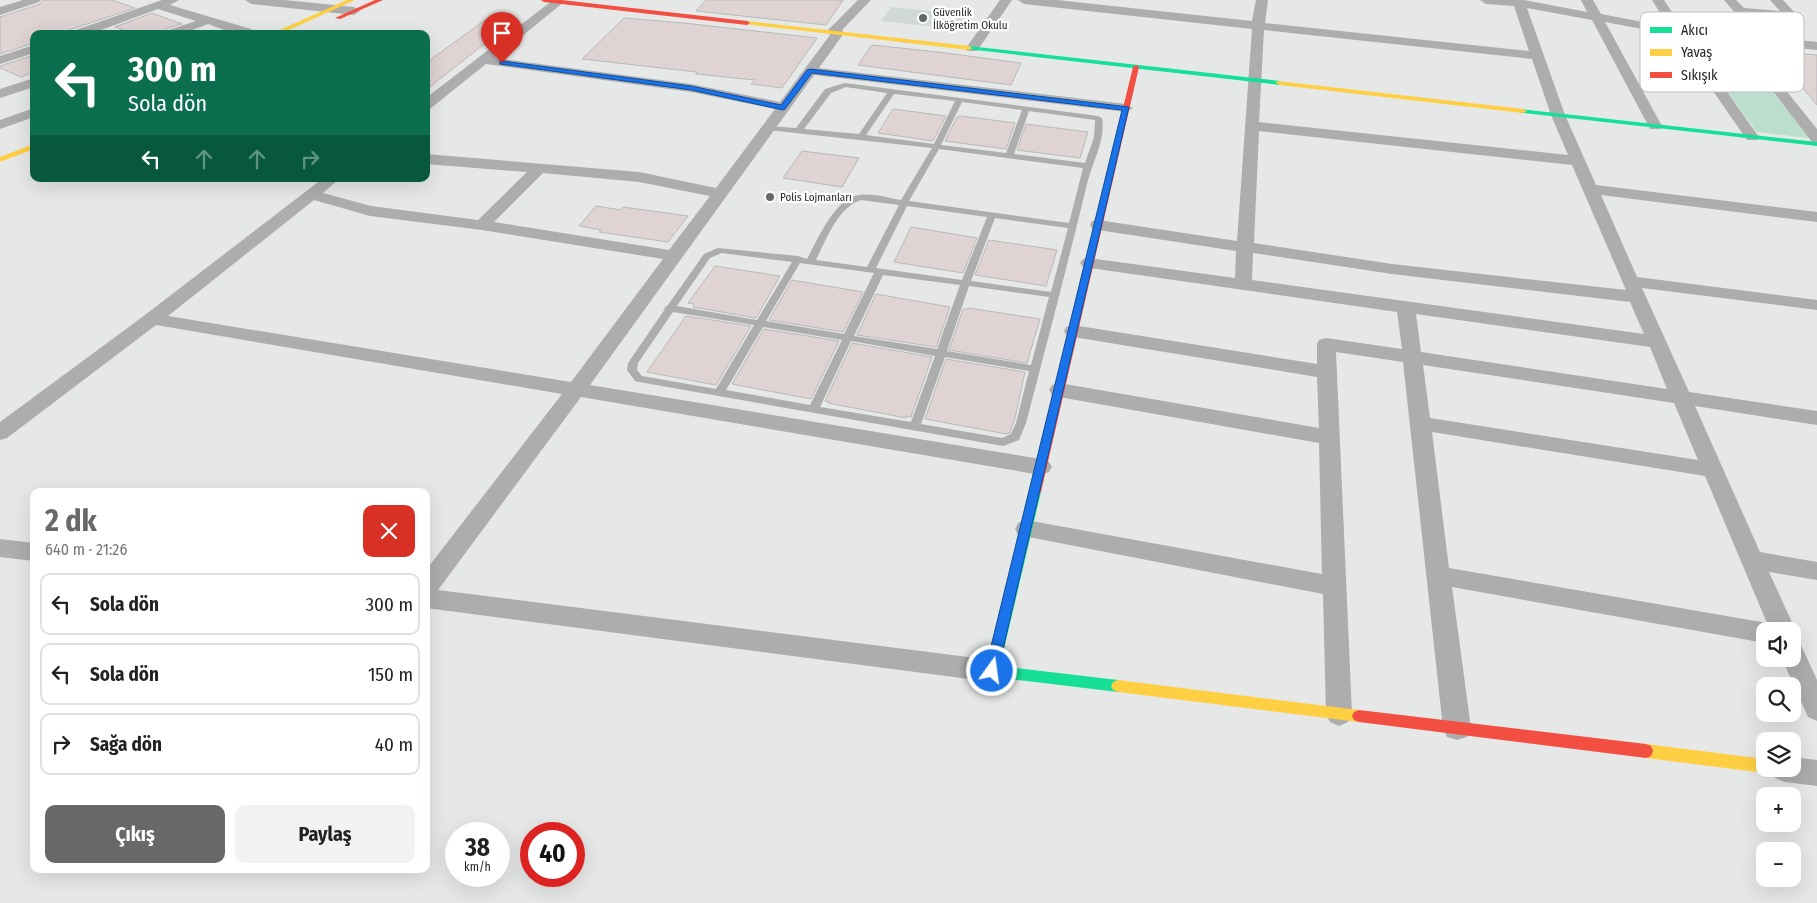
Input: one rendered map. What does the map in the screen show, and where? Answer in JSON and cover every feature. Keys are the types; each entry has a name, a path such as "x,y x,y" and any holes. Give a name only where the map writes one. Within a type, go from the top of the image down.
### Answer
{"street":[{"path":"0,10 35,0"},
{"path":"89,30 173,0"},
{"path":"251,0 334,8 380,0"},
{"path":"544,0 567,1 1817,144"},
{"path":"430,583 575,391 836,33 864,0"},
{"path":"972,48 1006,0"},
{"path":"1024,0 1258,24 1537,56"},
{"path":"1243,285 1254,80 1258,24 1262,0"},
{"path":"1486,0 1519,2 1640,25"},
{"path":"1587,0 1655,126"},
{"path":"1658,0 1666,12"},
{"path":"1730,0 1740,11 1750,12"},
{"path":"1776,0 1788,12"},
{"path":"430,101 483,60 567,1"},
{"path":"1519,2 1558,115 1779,622"},
{"path":"160,6 241,30"},
{"path":"309,30 353,6"},
{"path":"283,30 334,8"},
{"path":"181,30 209,20"},
{"path":"1804,45 1817,46"},
{"path":"0,60 30,50"},
{"path":"483,60 691,88 783,107"},
{"path":"992,671 1136,67"},
{"path":"810,71 1126,108"},
{"path":"0,94 30,83"},
{"path":"1720,92 1752,137"},
{"path":"1780,92 1817,139"},
{"path":"0,125 30,114"},
{"path":"1252,126 1578,161"},
{"path":"0,160 30,148"},
{"path":"430,159 538,170 639,177 720,193"},
{"path":"482,225 538,170"},
{"path":"0,433 152,319 327,182"},
{"path":"1590,189 1817,217"},
{"path":"311,194 370,211 482,225 673,256"},
{"path":"1098,225 1392,269 1817,305"},
{"path":"1089,263 1657,342"},
{"path":"1406,307 1457,728"},
{"path":"152,319 1040,467"},
{"path":"1073,331 1327,372"},
{"path":"1339,714 1326,344 1817,418"},
{"path":"1059,390 1329,437"},
{"path":"1419,423 1713,470"},
{"path":"1026,529 1334,586"},
{"path":"0,548 30,552"},
{"path":"1752,560 1817,571"},
{"path":"1438,575 1756,631"},
{"path":"430,599 992,671 1756,765"},
{"path":"1798,667 1817,709"},
{"path":"1801,771 1817,773"}],"lane":[{"path":"799,130 828,91 844,85 1098,118 1101,126 1088,166 1074,226 1021,423 1015,437 1003,442 639,379 632,370 633,363 669,308 707,256 721,250 1054,295"},
{"path":"861,137 892,91"},
{"path":"813,409 847,338 904,203 936,148 959,100"},
{"path":"1009,156 1026,109"},
{"path":"768,128 861,137 1088,166"},
{"path":"811,261 842,207 850,200 860,197 1074,226"},
{"path":"915,426 965,284 992,215"},
{"path":"719,394 798,259"},
{"path":"669,308 1035,369"}],"shaded area":[{"name":"Güvenlik İlköğretim Okulu","path":"891,7 965,14 956,29 881,21"}],"green space":[{"path":"1727,92 1773,92 1809,138 1757,132"}],"building":[{"path":"43,0 112,0 135,8 69,30 30,30 30,44 0,54 0,17 40,4"},
{"path":"706,0 843,0 826,25 696,11"},
{"path":"152,13 182,24 164,30 123,30 115,27"},
{"path":"624,18 817,38 782,88 751,84 755,80 582,59"},
{"path":"485,20 512,22 430,87 430,60"},
{"path":"872,45 1021,63 1011,85 858,65"},
{"path":"1804,54 1817,55 1817,105 1804,90"},
{"path":"30,56 30,74 21,77 0,68 0,66"},
{"path":"893,109 946,116 933,141 878,133"},
{"path":"957,117 1015,123 1006,149 945,141"},
{"path":"1026,124 1088,132 1080,158 1017,150"},
{"path":"802,151 859,158 842,187 783,178"},
{"path":"596,206 621,210 623,207 688,216 668,242 599,232 601,230 579,226"},
{"path":"911,227 977,238 963,273 894,262"},
{"path":"989,240 1057,250 1046,286 975,275"},
{"path":"715,266 780,276 756,318 693,307 694,304 688,303"},
{"path":"792,280 863,292 843,332 769,320"},
{"path":"876,294 950,307 936,347 857,335"},
{"path":"969,308 1040,319 1027,363 949,350 963,309"},
{"path":"686,316 751,326 716,385 647,372"},
{"path":"764,329 839,341 811,399 732,384"},
{"path":"852,343 932,357 911,417 906,416 906,418 825,401"},
{"path":"946,359 1025,372 1010,433 1006,434 925,419"}],"traffic: fast":[{"path":"969,48 1280,83"},
{"path":"1523,111 1817,144"},
{"path":"1035,492 992,671 1118,686"}],"traffic: slow":[{"path":"283,30 352,0"},
{"path":"747,23 969,48"},
{"path":"1280,83 1523,111"},
{"path":"0,160 30,148"},
{"path":"1118,686 1359,716"},
{"path":"1646,751 1756,765"}],"traffic: jam":[{"path":"338,18 380,0"},
{"path":"544,0 747,23"},
{"path":"1035,492 1136,67"},
{"path":"1359,716 1646,751"}],"place":[{"name":"Güvenlik İlköğretim Okulu","path":"923,18"},
{"name":"Polis Lojmanları","path":"770,197"}],"route":[{"path":"502,63 691,88 783,107 810,71 1126,108 992,671"}]}
